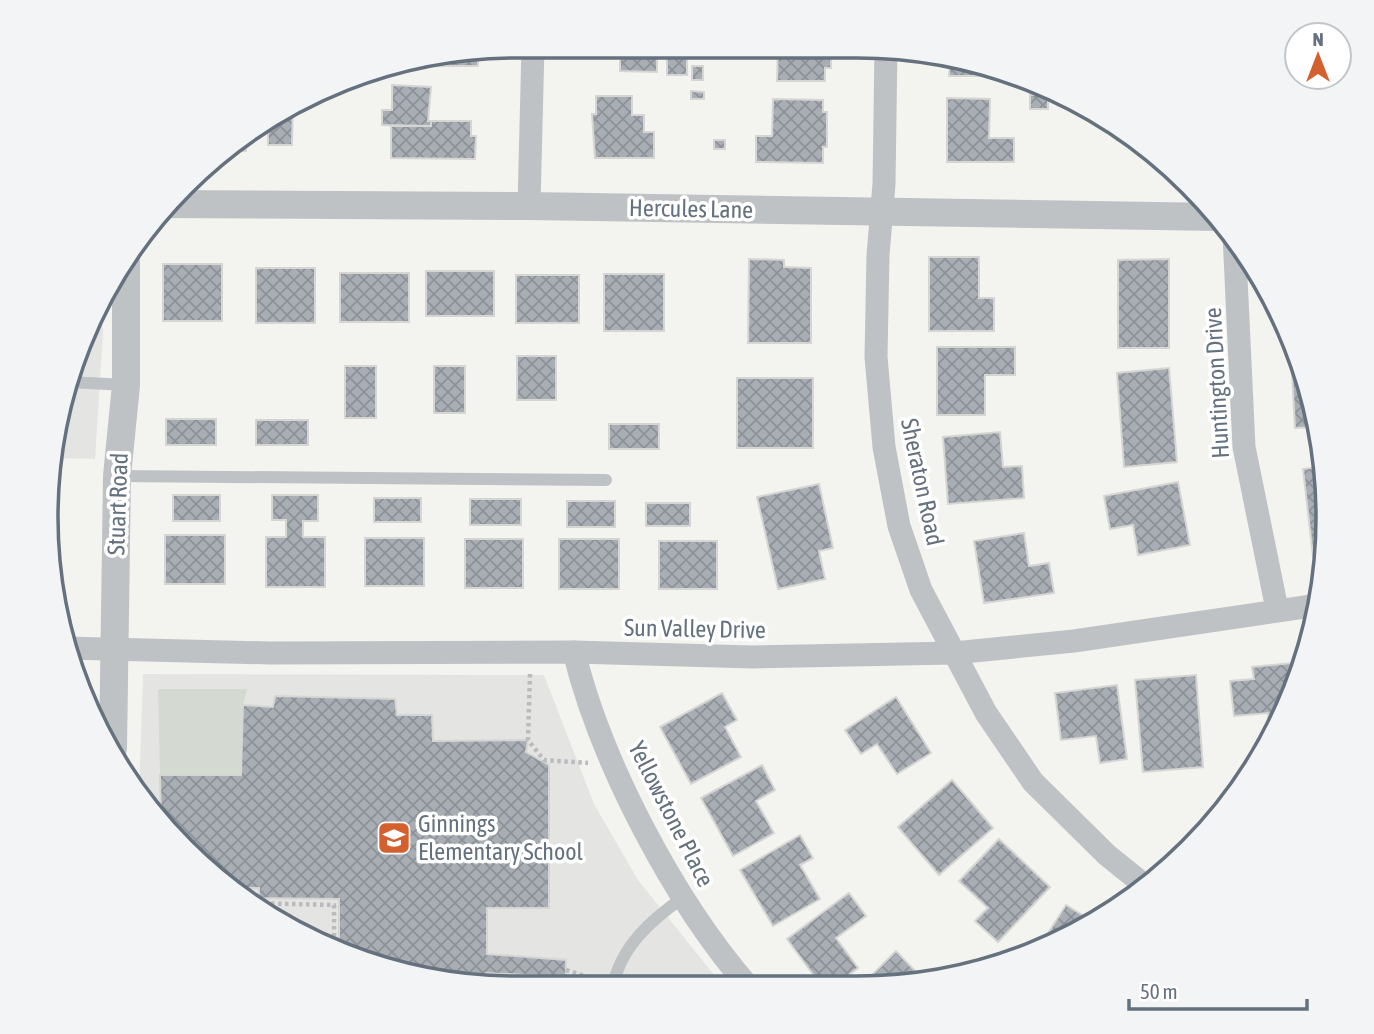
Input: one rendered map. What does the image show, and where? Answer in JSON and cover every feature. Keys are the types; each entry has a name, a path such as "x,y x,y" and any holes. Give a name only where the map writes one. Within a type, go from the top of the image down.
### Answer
{"street":[{"path":"529,206 533,58"},
{"name":"Sheraton Road","path":"886,59 876,357 884,447 904,539 921,590 954,653 986,713 1033,782 1107,855 1138,880"},
{"name":"Hercules Lane","path":"181,204 529,206 1204,217"},
{"name":"Huntington Drive","path":"1235,256 1244,447 1277,609"},
{"name":"Stuart Road","path":"113,736 117,476 125,385 125,278"},
{"name":"Sun Valley Drive","path":"77,648 270,653 574,652 752,657 954,653 1074,641 1307,606"},
{"name":"Yellowstone Place","path":"574,652 584,692 634,808 684,898 741,976"}],"lane":[{"path":"78,382 125,385"},
{"path":"117,476 606,480"},
{"path":"618,976 633,941 660,914 684,898"}],"path":[{"path":"531,673 528,740 544,760 588,763"},
{"path":"268,903 334,905 334,938"},
{"path":"566,970 585,976"}],"shaded area":[{"path":"103,319 103,334 95,459 62,458 73,398"},
{"name":"Ginnings Elementary School","path":"143,674 544,675 594,804 638,880 715,976 487,975 427,967 369,952 287,915 237,881 192,842 140,778"},
{"path":"158,689 247,689 243,705 241,775 160,775"}],"building":[{"path":"620,58 657,58 657,72 620,71"},
{"path":"667,58 687,58 687,75 667,75"},
{"path":"778,58 831,58 831,68 825,68 825,81 777,81"},
{"path":"478,60 478,66 433,66"},
{"path":"692,66 703,66 703,80 692,80"},
{"path":"949,68 986,76 949,76"},
{"path":"392,85 431,87 428,121 431,121 431,126 382,125 382,110 392,110"},
{"path":"691,91 704,92 704,99 691,99"},
{"path":"1030,95 1048,100 1048,109 1030,109"},
{"path":"596,96 632,96 632,115 644,115 644,132 654,132 654,158 595,158 592,114 596,114"},
{"path":"947,98 990,99 989,138 1014,138 1014,162 947,162"},
{"path":"773,99 823,100 823,112 827,112 827,147 823,147 823,163 756,162 756,136 772,136"},
{"path":"293,116 292,145 268,145 268,131"},
{"path":"431,121 471,121 471,136 476,136 475,159 391,158 391,126 431,126"},
{"path":"714,140 725,140 725,149 714,149"},
{"path":"929,257 979,257 979,298 994,298 994,331 929,331"},
{"path":"749,259 784,260 784,267 811,268 811,343 748,343"},
{"path":"1169,259 1169,348 1118,348 1118,260"},
{"path":"163,264 222,264 222,321 163,321"},
{"path":"256,268 315,268 315,323 256,323"},
{"path":"426,271 494,271 494,316 426,316"},
{"path":"340,273 409,273 409,322 340,322"},
{"path":"604,274 664,274 664,331 604,331"},
{"path":"516,275 579,275 579,323 516,323"},
{"path":"937,347 1015,347 1015,375 985,375 985,415 937,415"},
{"path":"517,356 556,356 556,400 517,400"},
{"path":"345,366 376,366 376,418 345,418"},
{"path":"434,366 465,366 465,413 434,413"},
{"path":"1169,368 1177,462 1124,467 1117,373"},
{"path":"1292,368 1307,427 1295,428"},
{"path":"737,378 813,378 813,448 737,448"},
{"path":"166,419 216,419 216,445 166,445"},
{"path":"256,420 308,420 308,445 256,445"},
{"path":"609,424 659,424 659,449 609,449"},
{"path":"1000,432 1003,467 1022,466 1024,498 948,504 943,437"},
{"path":"1313,468 1316,517 1313,556 1303,469"},
{"path":"1178,482 1190,545 1138,555 1133,525 1110,529 1104,496"},
{"path":"819,484 833,548 819,551 825,579 778,589 757,497"},
{"path":"173,495 220,495 220,521 173,521"},
{"path":"272,495 318,495 318,521 303,521 303,537 325,537 325,587 266,587 266,537 286,537 286,520 272,520"},
{"path":"374,498 421,498 421,522 374,522"},
{"path":"470,499 521,499 521,525 470,525"},
{"path":"567,501 615,501 615,527 567,527"},
{"path":"646,503 690,503 690,526 646,526"},
{"path":"1024,533 1029,566 1049,563 1054,593 984,603 974,541"},
{"path":"165,535 225,535 225,584 165,584"},
{"path":"365,538 424,538 424,586 365,586"},
{"path":"465,539 523,539 523,588 465,588"},
{"path":"559,539 619,539 619,589 559,589"},
{"path":"659,541 717,541 717,589 659,589"},
{"path":"1291,663 1269,720 1268,713 1234,716 1230,681 1254,679 1252,667"},
{"path":"1196,675 1203,767 1143,772 1135,680"},
{"path":"1117,685 1127,759 1100,763 1096,736 1061,740 1055,693"},
{"path":"722,693 737,720 725,727 741,757 691,784 660,727"},
{"name":"Ginnings Elementary School","path":"275,696 395,699 397,715 432,715 433,741 528,740 526,752 549,765 549,908 487,908 487,954 566,960 566,976 457,972 398,961 369,952 339,940 339,899 261,898 259,888 247,888 192,842 161,806 160,775 241,775 243,705 273,707"},
{"path":"896,697 931,753 897,774 877,744 861,754 845,730"},
{"path":"762,765 775,790 756,801 774,833 733,856 701,798"},
{"path":"952,780 993,828 939,875 898,827"},
{"path":"800,835 813,858 800,865 820,899 773,926 740,870"},
{"path":"999,839 1050,887 998,942 975,921 988,908 959,881"},
{"path":"849,893 866,916 836,938 858,968 847,976 814,976 787,939"},
{"path":"1066,905 1084,916 1060,929 1047,935"},
{"path":"896,951 916,972 887,975 871,976"}],"place":[{"name":"Ginnings Elementary School","path":"394,838"}]}
